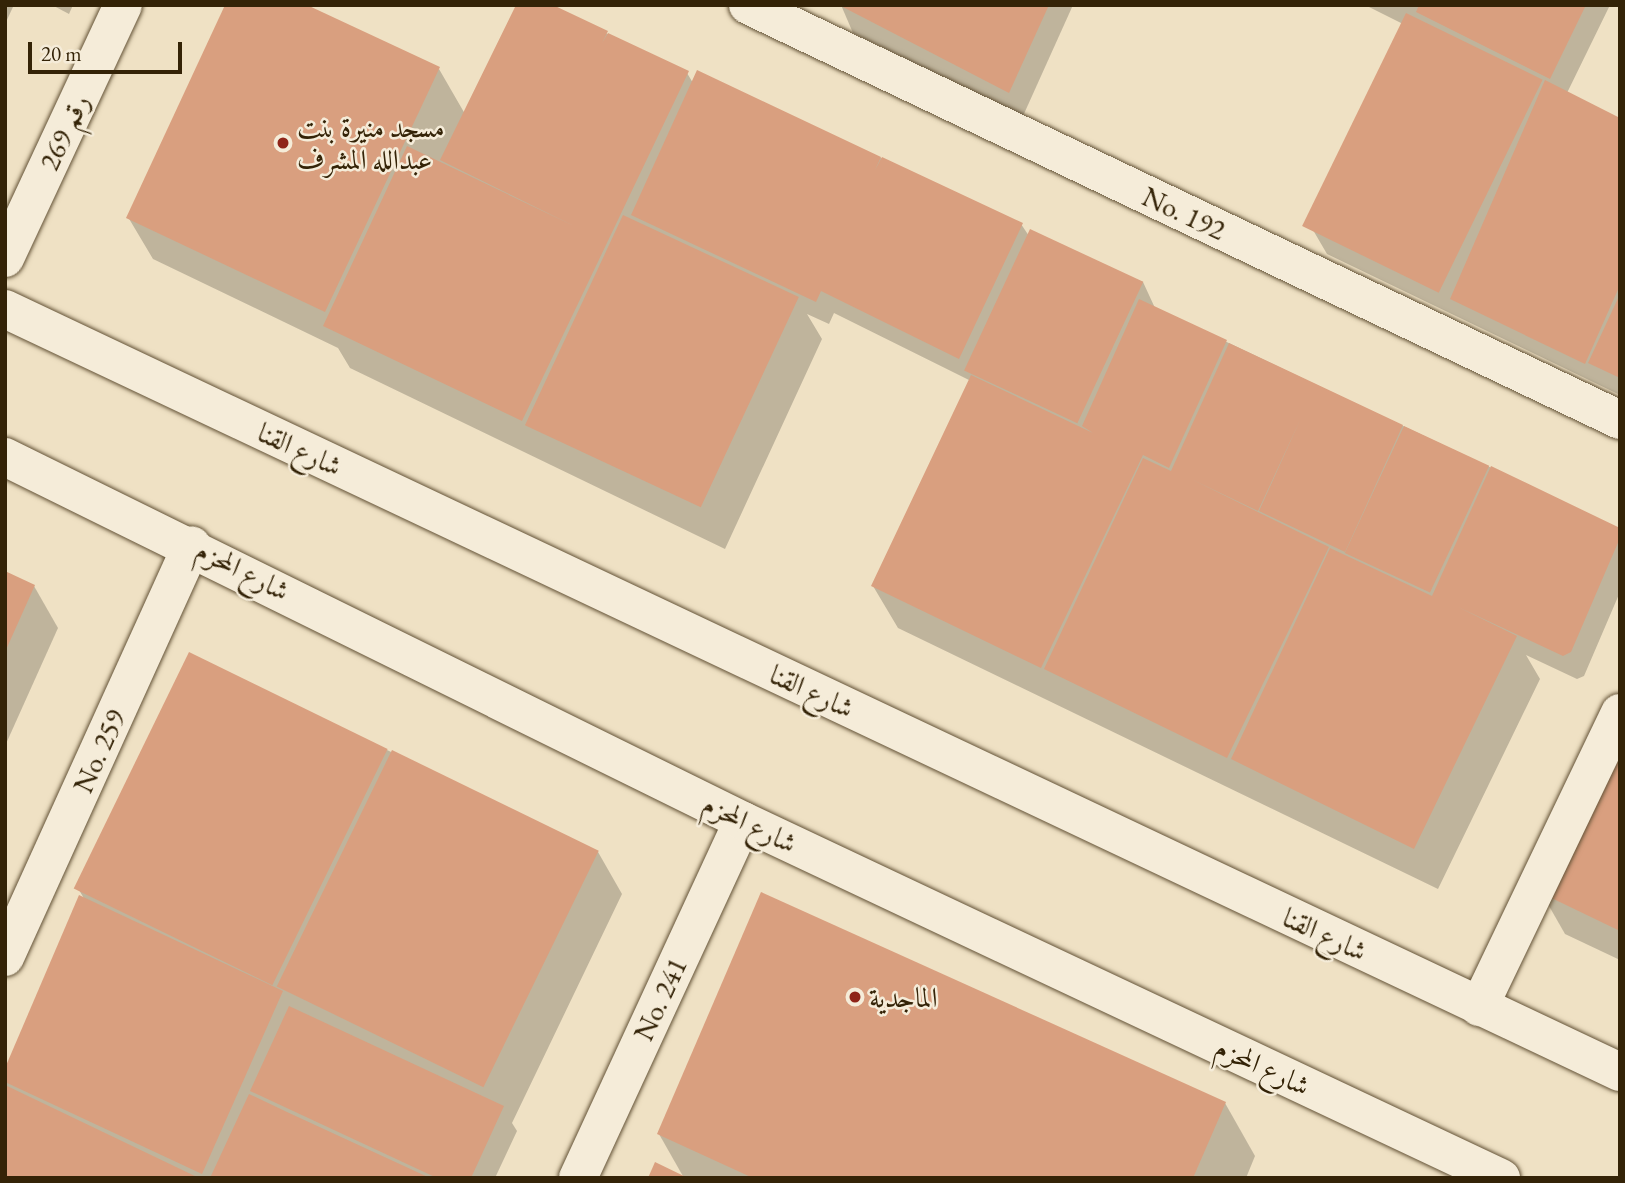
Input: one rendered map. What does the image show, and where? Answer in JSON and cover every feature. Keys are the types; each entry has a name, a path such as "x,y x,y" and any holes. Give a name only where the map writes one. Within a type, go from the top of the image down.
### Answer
{"street":[{"name":"رقم 269","path":"5,258 123,5"},
{"name":"No. 192","path":"771,10 1620,420"},
{"name":"شارع القنا","path":"5,309 1620,1072"},
{"name":"شارع المحزم","path":"5,457 192,545 743,821 1501,1178"},
{"name":"No. 259","path":"5,957 192,545"},
{"path":"1479,1007 1620,713"},
{"name":"No. 241","path":"578,1178 743,821"}],"building":[{"name":"مسجد منيرة بنت عبدالله المشرف","path":"225,5 307,5 440,67 325,312 126,218"},
{"path":"516,5 553,5 608,31 602,43 608,33 689,71 522,421 323,326 407,146 574,226 440,160"},
{"path":"839,5 1049,5 1009,93"},
{"path":"1419,5 1586,5 1550,79 1416,12"},
{"path":"1406,13 1543,80 1439,293 1302,226"},
{"path":"697,70 881,157 875,170 882,157 1023,223 959,359 821,291 816,302 631,215"},
{"path":"1545,80 1620,118 1620,285 1585,364 1450,299"},
{"path":"623,215 799,297 701,507 525,425"},
{"path":"1030,229 1143,282 1077,423 964,370"},
{"path":"1620,294 1620,378 1588,363"},
{"path":"1139,299 1227,340 1169,468 1143,455 1041,668 871,586 971,375 1093,433 1082,426"},
{"path":"1229,343 1403,425 1345,552 1259,511 1301,418 1258,511 1191,479 1329,547 1227,758 1044,669 1143,458 1171,471"},
{"path":"1404,426 1489,466 1430,593 1345,553"},
{"path":"1491,466 1620,528 1620,538 1571,652 1563,656 1458,607 1517,636 1414,849 1231,759 1330,548 1432,596"},
{"path":"5,571 35,585 5,652"},
{"path":"189,652 388,749 272,985 74,888"},
{"path":"1620,727 1620,931 1539,892"},
{"path":"392,750 599,851 483,1087 277,986"},
{"name":"الماجدية","path":"761,892 1226,1102 1193,1178 753,1178 657,1134"},
{"path":"79,895 283,991 202,1174 5,1082 5,1068"},
{"path":"289,1006 504,1106 471,1178 437,1178 250,1091"},
{"path":"5,1085 199,1178 5,1178"},
{"path":"249,1094 287,1112 430,1178 210,1178"},
{"path":"655,1162 688,1178 648,1178"}],"place":[{"name":"مسجد منيرة بنت عبدالله المشرف","path":"283,143"},
{"name":"الماجدية","path":"855,997"}]}
